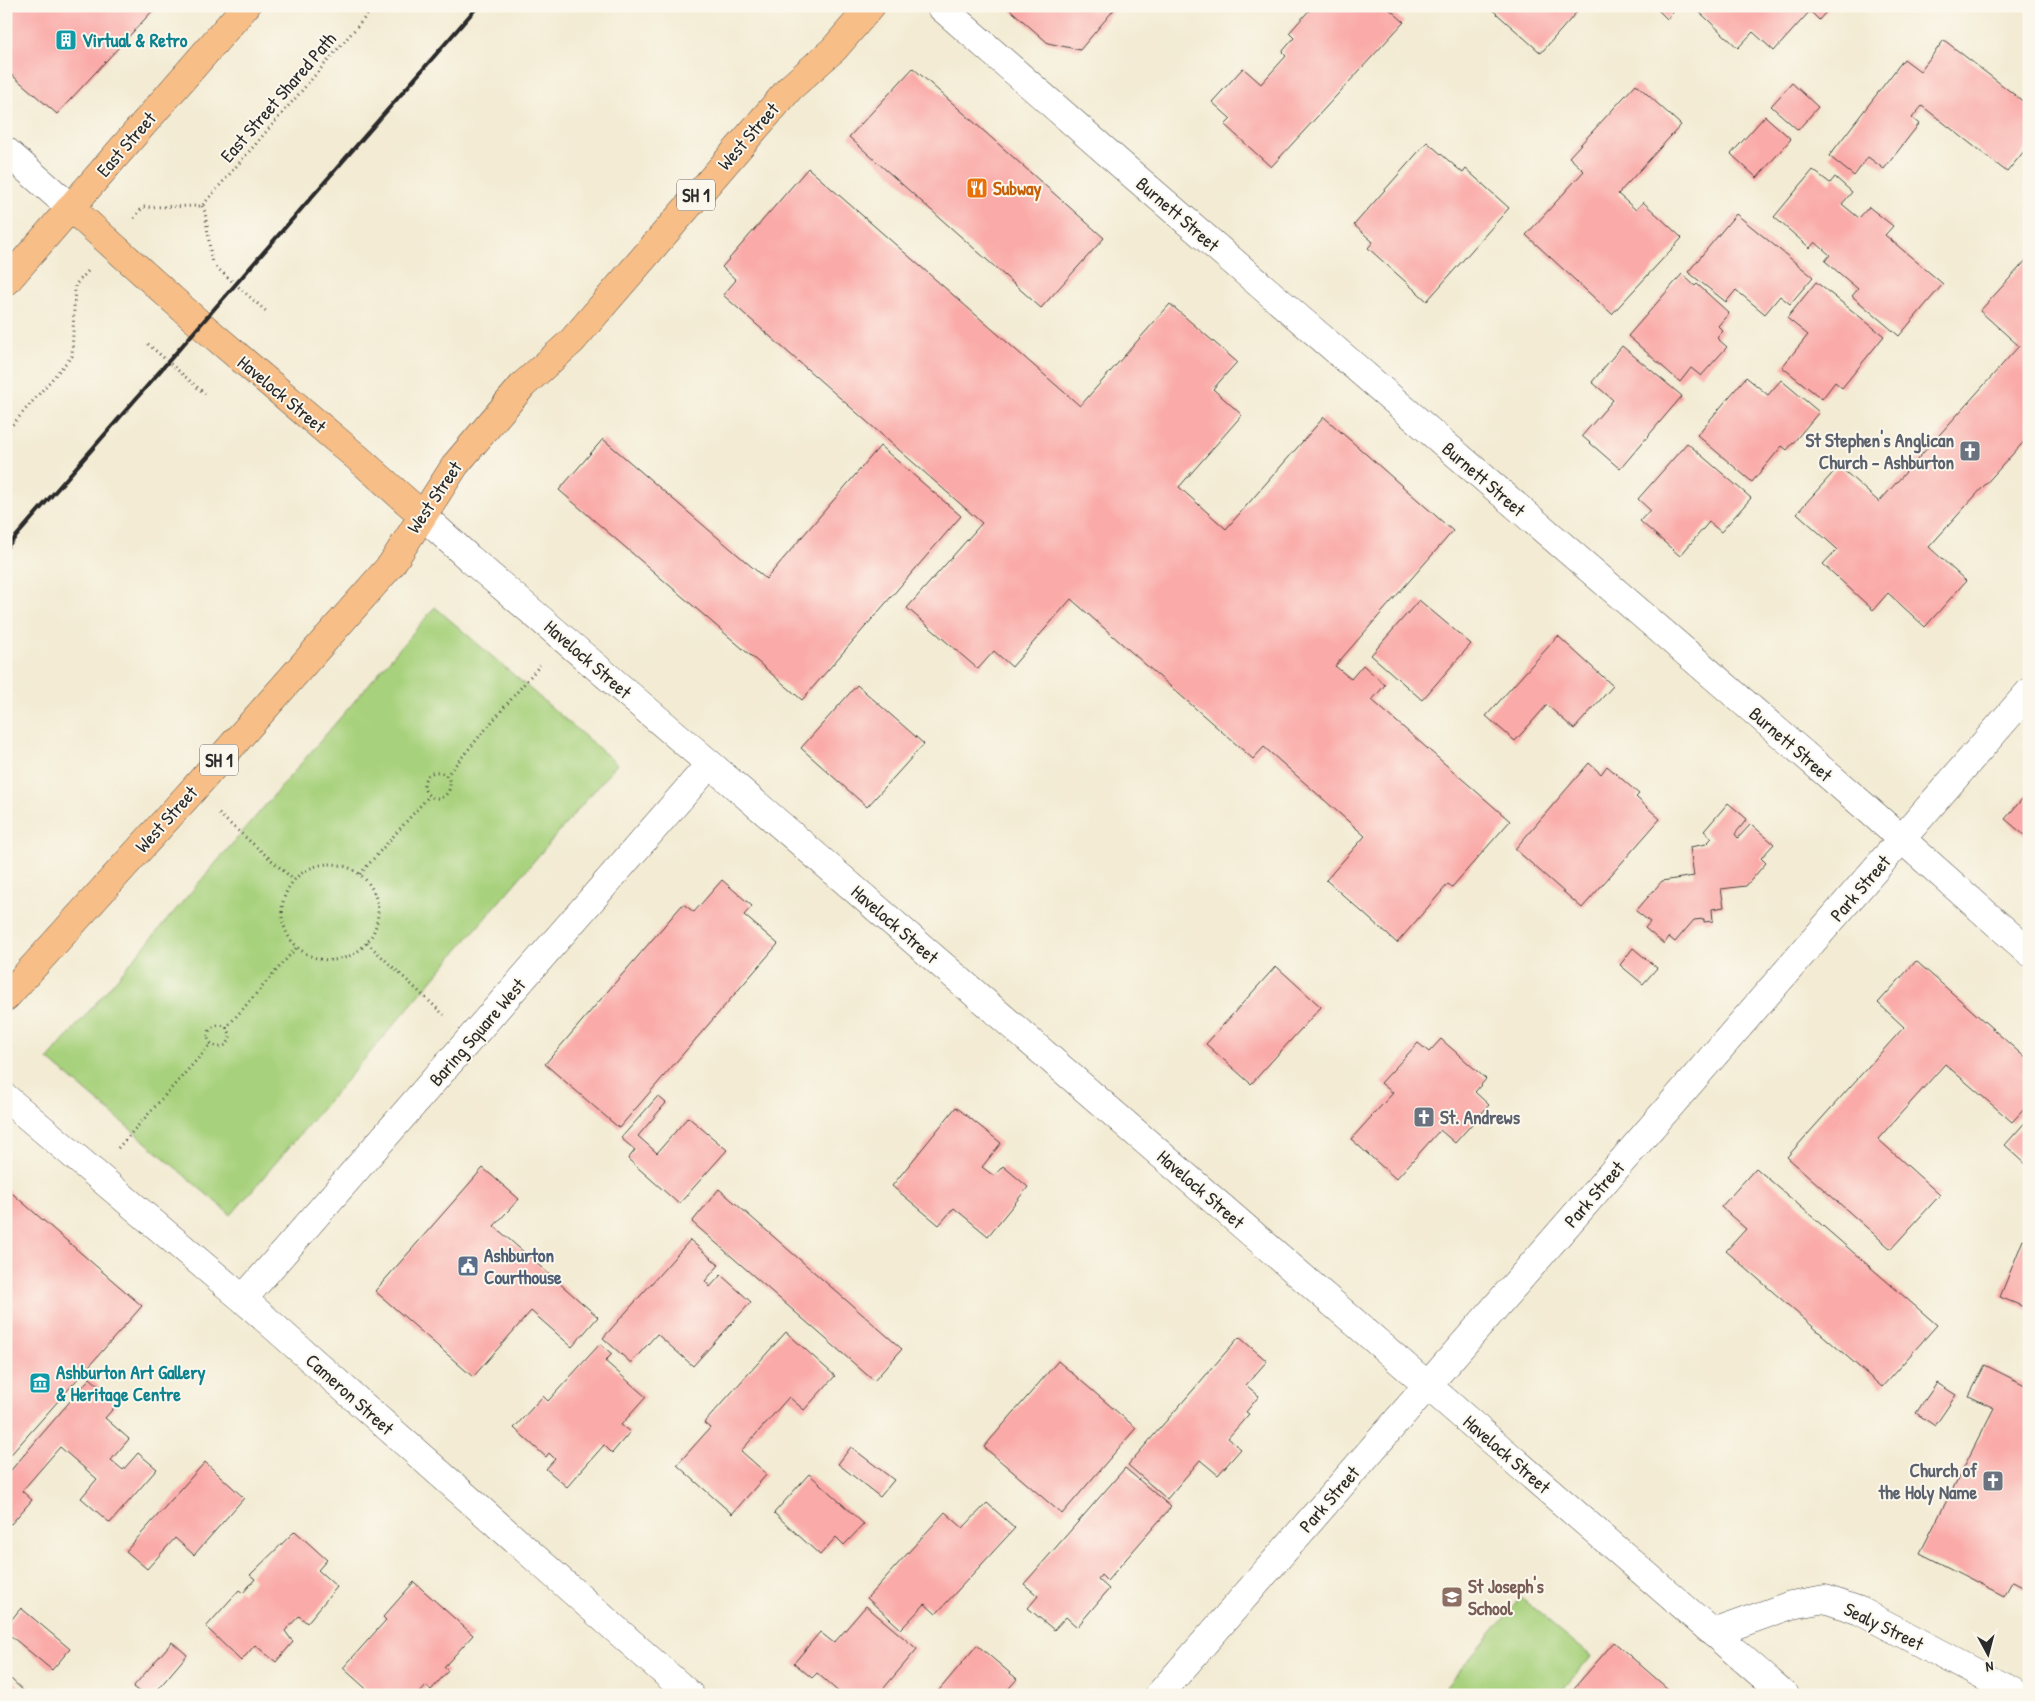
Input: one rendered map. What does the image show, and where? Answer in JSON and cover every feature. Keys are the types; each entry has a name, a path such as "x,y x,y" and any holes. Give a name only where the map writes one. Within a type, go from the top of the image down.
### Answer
{"main road":[{"name":"East Street","path":"6,282 246,6"},
{"name":"West Street","path":"6,997 192,791 391,565 422,514 456,464 523,385 572,341 790,88 834,49 871,6"},
{"name":"Havelock Street","path":"70,208 200,324 352,452 422,514"}],"street":[{"name":"Burnett Street","path":"940,6 1132,176 1901,839 2029,952"},
{"name":"Havelock Street","path":"6,151 70,208"},
{"name":"Havelock Street","path":"422,514 468,558 710,764 1785,1695"},
{"name":"Park Street","path":"1159,1695 2029,692"},
{"name":"Baring Square West","path":"243,1299 710,764"},
{"name":"Cameron Street","path":"6,1098 243,1299 690,1695"},
{"name":"Sealy Street","path":"1713,1632 1791,1605 1825,1600 1860,1611 2019,1695"}],"path":[{"name":"East Street Shared Path","path":"202,206 375,6"},
{"path":"144,207 202,206 205,212 212,264"},
{"path":"216,267 268,313"},
{"path":"6,432 72,356 75,286"},
{"path":"148,344 205,394"},
{"path":"446,776 563,638"},
{"path":"438,772 446,776 449,784 445,796 437,799 429,796 424,785 427,777 438,772"},
{"path":"192,791 294,880"},
{"path":"360,874 429,796"},
{"path":"326,865 348,867 360,874 370,886 377,900 378,908 375,930 367,944 354,954 340,960 324,960 309,956 297,947 287,935 282,921 282,906 286,892 294,880 305,870 326,865"},
{"path":"367,944 470,1039"},
{"path":"226,1028 297,947"},
{"path":"215,1026 226,1028 230,1034 227,1043 218,1047 211,1044 208,1038 210,1030 215,1026"},
{"path":"95,1173 211,1044"}],"green space":[{"path":"435,607 617,764 231,1215 48,1059"},
{"path":"1521,1598 1591,1656 1558,1695 1439,1695"}],"building":[{"name":"Virtual & Retro","path":"6,6 157,6 57,114 6,70"},
{"path":"1006,6 1117,6 1080,50 1048,43"},
{"path":"1313,6 1386,6 1404,22 1271,167 1225,125 1231,119 1212,102 1243,68 1261,84 1286,56 1282,52 1294,38 1289,33"},
{"path":"1488,6 1582,6 1541,53"},
{"path":"1654,6 1678,6 1667,19"},
{"path":"1693,6 1831,6 1819,20 1810,11 1774,51 1753,32 1738,48"},
{"path":"1944,40 2029,106 2029,145 2007,172 1922,106 1912,118 1919,124 1884,169 1868,157 1854,176 1829,156 1904,59 1920,71"},
{"name":"Subway","path":"913,68 1104,238 1041,308 849,137"},
{"path":"1792,83 1818,107 1798,130 1771,106"},
{"path":"1636,84 1681,125 1618,194 1636,210 1643,202 1682,238 1612,314 1526,235 1584,171 1569,157"},
{"path":"1765,116 1791,139 1757,178 1731,154"},
{"path":"1427,142 1463,173 1466,169 1509,208 1427,301 1368,248 1373,242 1354,225"},
{"path":"808,168 1080,406 1170,304 1237,362 1213,389 1242,415 1179,487 1226,529 1324,417 1453,531 1335,666 1351,679 1363,665 1385,685 1372,700 1510,821 1452,887 1448,884 1397,943 1326,880 1365,836 1264,747 1253,759 1071,599 1012,667 994,651 978,669 907,608 982,523 723,295 736,280 722,267"},
{"path":"1813,170 1830,183 1835,177 1852,192 1842,204 1859,218 1869,207 1893,226 1885,235 1943,284 1899,336 1852,296 1858,289 1825,261 1830,255 1815,242 1810,248 1774,217"},
{"path":"1736,214 1813,277 1790,304 1780,296 1765,314 1736,290 1726,302 1688,272"},
{"name":"St Stephen's Anglican Church - Ashburton","path":"2029,257 2029,436 1929,547 1966,581 1925,627 1888,593 1873,610 1823,564 1837,549 1797,513 1839,466 1879,502 2019,346 1980,311"},
{"path":"1682,274 1695,286 1697,284 1729,313 1718,326 1723,331 1717,338 1727,347 1701,376 1691,368 1680,382 1628,336"},
{"path":"1816,282 1884,336 1842,388 1835,382 1822,399 1782,367 1808,335 1787,318"},
{"path":"1622,346 1682,396 1620,469 1582,436 1613,400 1592,382"},
{"path":"1746,377 1768,395 1781,380 1819,412 1787,450 1782,446 1752,482 1697,435"},
{"path":"603,439 766,579 880,446 961,516 802,700 559,490"},
{"path":"1687,443 1751,498 1721,532 1709,522 1680,556 1640,521 1650,510 1638,499"},
{"path":"1419,600 1471,644 1422,700 1371,655"},
{"path":"1558,636 1613,686 1574,729 1547,705 1515,741 1486,716"},
{"path":"857,685 924,744 867,807 801,748"},
{"path":"1589,763 1601,774 1607,766 1639,794 1636,797 1660,819 1582,908 1515,849"},
{"path":"2029,791 2029,839 2005,819"},
{"path":"1728,803 1747,819 1735,834 1738,838 1751,824 1774,844 1761,858 1766,863 1746,886 1721,889 1724,907 1712,909 1713,921 1704,922 1704,919 1694,920 1675,942 1669,937 1664,944 1645,928 1650,922 1636,911 1662,881 1694,876 1690,847 1706,844 1712,838 1704,831"},
{"path":"722,880 752,906 744,915 778,944 619,1128 545,1064 683,904 694,912"},
{"path":"1633,948 1657,968 1643,984 1620,965"},
{"path":"1916,961 2029,1061 2029,1104 2012,1122 1945,1064 1878,1139 1940,1195 1891,1249 1787,1157 1904,1027 1878,1003"},
{"path":"1276,966 1321,1007 1251,1084 1206,1044"},
{"name":"St. Andrews","path":"1441,1039 1486,1079 1475,1092 1489,1105 1455,1143 1440,1130 1396,1179 1351,1139 1393,1093 1381,1083 1418,1043 1429,1052"},
{"path":"658,1096 666,1103 638,1136 657,1153 688,1117 727,1150 679,1204 628,1159 635,1150 621,1138"},
{"path":"956,1107 1001,1143 982,1167 994,1176 1003,1166 1028,1187 988,1236 954,1208 939,1225 892,1186"},
{"path":"2029,1118 2029,1167 2005,1145"},
{"name":"Ashburton Courthouse","path":"483,1168 519,1199 494,1226 598,1317 572,1347 531,1311 473,1377 375,1291"},
{"path":"1756,1168 1937,1325 1882,1387 1726,1251 1746,1229 1721,1207"},
{"name":"Ashburton Art Gallery & Heritage Centre","path":"6,1188 142,1306 6,1460"},
{"path":"719,1189 902,1349 874,1381 692,1222"},
{"path":"690,1240 719,1265 705,1281 710,1287 721,1275 751,1302 693,1366 657,1334 631,1363 603,1338"},
{"path":"2023,1240 2029,1242 2029,1309 2000,1297"},
{"path":"786,1332 835,1376 804,1410 789,1397 741,1451 767,1474 732,1514 677,1465 710,1428 704,1423"},
{"path":"1239,1337 1267,1361 1246,1385 1259,1396 1246,1412 1249,1414 1228,1438 1241,1449 1218,1475 1200,1460 1167,1499 1128,1465"},
{"path":"600,1344 612,1354 605,1361 646,1397 621,1425 630,1432 612,1453 604,1445 567,1487 546,1469 555,1459 549,1453 546,1457 514,1428 543,1396 548,1401"},
{"path":"1058,1361 1136,1428 1062,1514 984,1447"},
{"name":"Church of the Holy Name","path":"1985,1365 2029,1387 2029,1591 2012,1582 2004,1596 1920,1553 1994,1408 1969,1396"},
{"path":"90,1378 118,1403 105,1418 129,1439 111,1460 123,1470 138,1453 157,1469 110,1523 81,1498 97,1479 60,1447 22,1491 32,1500 11,1524 6,1521 6,1476"},
{"path":"1937,1383 1956,1395 1935,1426 1916,1413"},
{"path":"851,1447 894,1480 880,1497 838,1464"},
{"path":"205,1462 244,1498 194,1555 175,1538 147,1569 126,1551"},
{"path":"1125,1468 1171,1507 1107,1581 1101,1575 1098,1579 1109,1589 1077,1627 1066,1617 1054,1630 1028,1608 1038,1596 1024,1584"},
{"path":"809,1474 864,1524 844,1545 836,1537 820,1555 774,1513"},
{"path":"987,1503 1015,1528 936,1614 925,1604 901,1629 867,1598 945,1512 963,1528"},
{"path":"295,1531 327,1560 318,1570 337,1587 307,1623 299,1616 285,1631 293,1642 276,1662 255,1645 241,1661 206,1627 239,1590 243,1593 255,1579 250,1575"},
{"path":"414,1582 473,1635 444,1667 448,1671 431,1690 426,1686 418,1695 373,1695 343,1668 386,1620 383,1617"},
{"path":"866,1606 917,1649 878,1695 842,1695 817,1673 812,1678 794,1663 820,1632 834,1643"},
{"path":"21,1608 70,1649 52,1670 6,1632 6,1626"},
{"path":"172,1642 187,1655 153,1695 143,1695 133,1687"},
{"path":"1614,1642 1675,1695 1568,1695"},
{"path":"977,1645 1017,1679 1003,1695 935,1695"},
{"path":"11,1679 28,1695 6,1695 6,1684"}],"railway":[{"path":"6,548 478,6"}],"place":[{"name":"Virtual & Retro","path":"66,40"},
{"name":"Subway","path":"977,188"},
{"name":"St Stephen's Anglican Church - Ashburton","path":"1970,451"},
{"name":"St. Andrews","path":"1424,1117"},
{"name":"Ashburton Courthouse","path":"468,1266"},
{"name":"Ashburton Art Gallery & Heritage Centre","path":"40,1383"},
{"name":"Church of the Holy Name","path":"1993,1481"},
{"name":"St Joseph's School","path":"1452,1597"}]}
